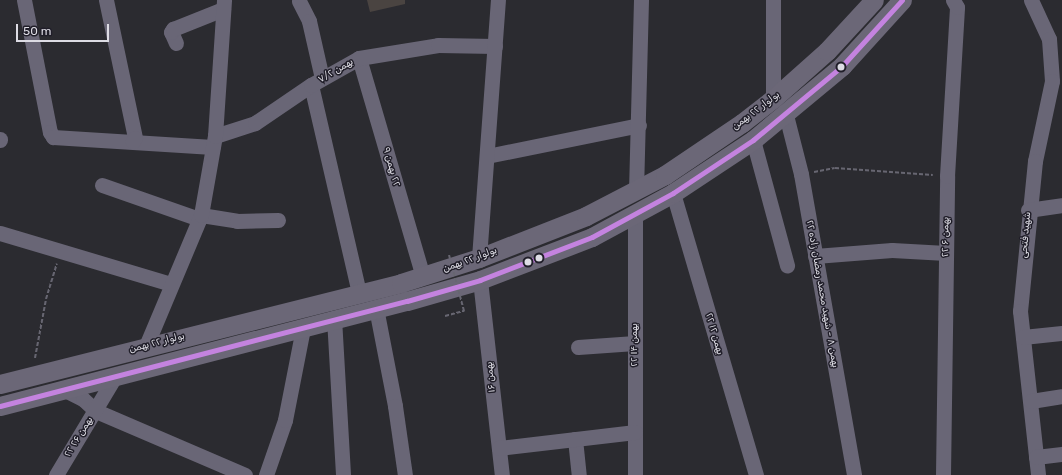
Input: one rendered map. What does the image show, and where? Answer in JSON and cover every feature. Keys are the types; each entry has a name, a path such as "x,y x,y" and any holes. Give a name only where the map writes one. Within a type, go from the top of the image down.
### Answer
{"main road":[{"name":"بولوار ۲۲ بهمن","path":"0,384 423,277 479,258 586,216 636,191 678,166 774,99 827,50 874,0"},
{"name":"بولوار ۲۲ بهمن","path":"0,406 114,378 480,280 592,237 673,193 753,140 786,115 842,66 902,0"}],"street":[{"path":"24,0 50,132 53,137 133,141 214,141"},
{"path":"106,0 135,138 133,141"},
{"path":"479,258 498,0"},
{"path":"636,191 640,125 641,0"},
{"path":"773,0 774,99"},
{"name":"۲۲ بهمن ۶","path":"942,475 947,176 957,7 953,0"},
{"name":"شهید فتحی","path":"1032,0 1049,39 1052,81 1035,161 1028,210 1020,311 1038,475"},
{"path":"300,1 309,21 317,82 359,293"},
{"path":"146,346 200,217 214,141 223,5 173,29 171,32 176,43"},
{"path":"1049,39 1062,63"},
{"name":"بهمن ۷/۲","path":"214,141 255,123 317,82 359,58 438,46 495,46"},
{"name":"٢٢ بهمن ۹","path":"359,58 423,277"},
{"name":"۲۲ بهمن ۸ - شهید محمد رمضان زاده","path":"786,115 801,174 854,475"},
{"path":"487,156 640,125"},
{"path":"753,140 787,265"},
{"path":"102,185 200,217 236,221 278,220"},
{"name":"۲۲ بهمن ۱۲","path":"673,193 756,475"},
{"path":"1028,210 1062,205"},
{"name":"۲۲ بهمن ۱۴","path":"635,214 635,475"},
{"path":"0,233 171,284"},
{"path":"815,256 892,250 946,253"},
{"name":"بهمن ۱۶","path":"480,280 502,475"},
{"path":"376,308 395,406 405,475"},
{"path":"334,318 343,475"},
{"path":"266,475 285,420 302,328"},
{"path":"1023,337 1062,333"},
{"path":"578,347 635,343"},
{"path":"114,378 96,411 245,475"},
{"name":"۲۲ بهمن ۲۶","path":"63,473 96,411 83,400 65,390"},
{"path":"1031,401 1062,396"},
{"path":"499,448 635,432"},
{"path":"575,439 579,475"},
{"path":"1036,457 1062,454"}],"path":[{"path":"801,174 835,168 947,176"},
{"path":"32,376 46,299 62,251"},
{"path":"445,316 464,311 449,255"}],"building":[{"path":"367,0 405,0 405,4 370,12"}],"transit line":[{"path":"0,406 407,301 480,280 592,237 673,193 753,140 842,66 902,0"}]}
